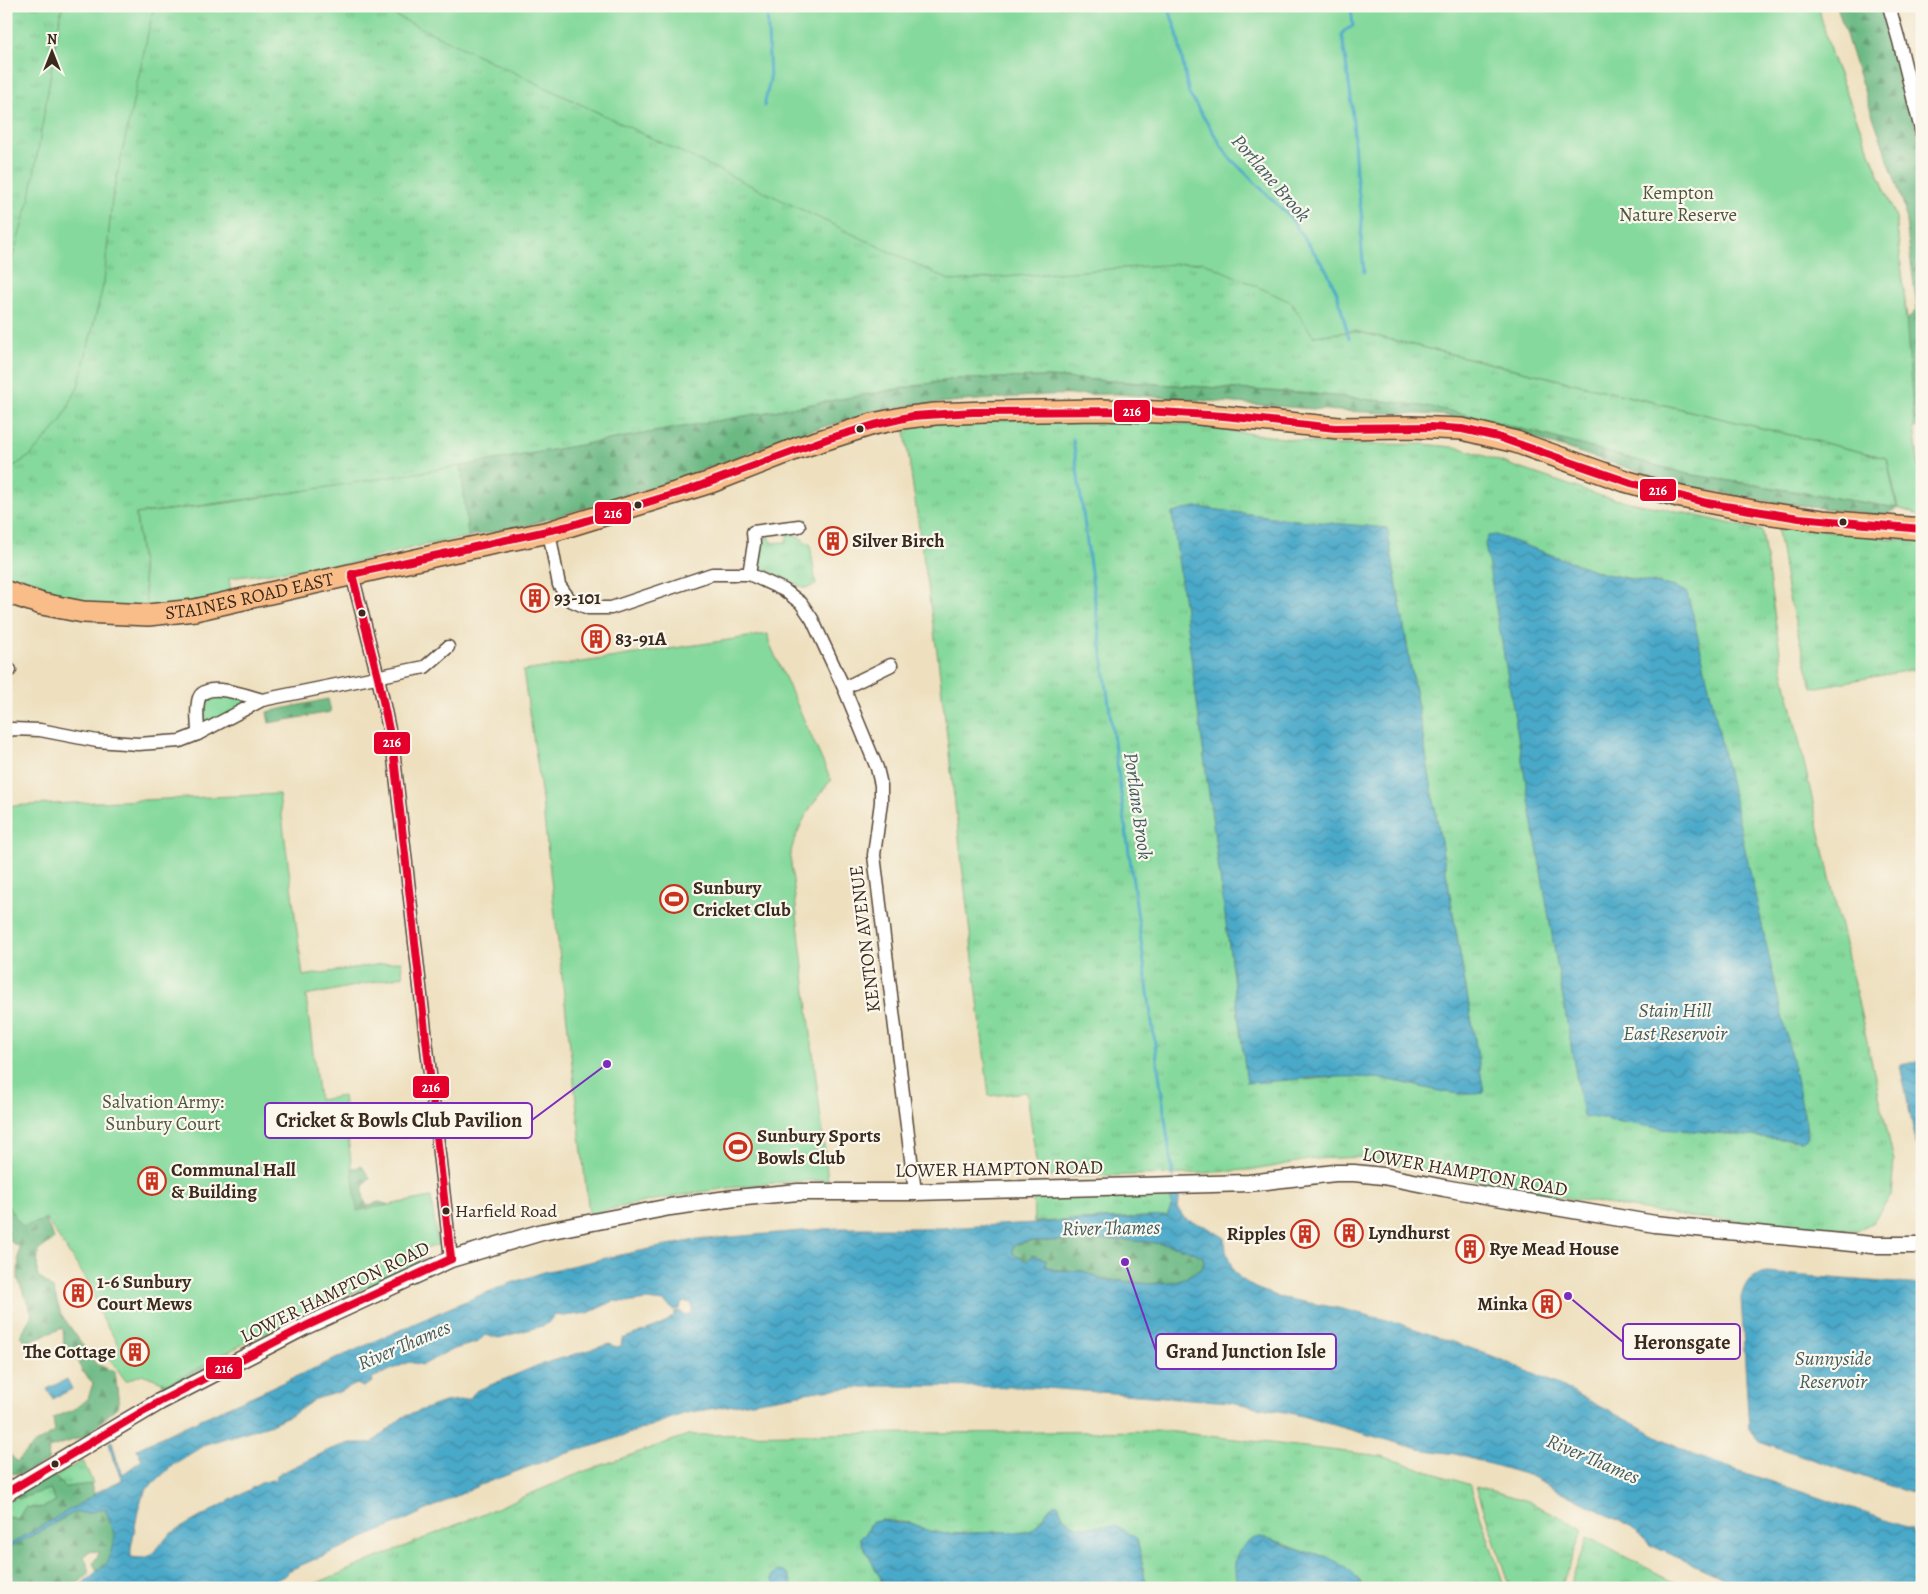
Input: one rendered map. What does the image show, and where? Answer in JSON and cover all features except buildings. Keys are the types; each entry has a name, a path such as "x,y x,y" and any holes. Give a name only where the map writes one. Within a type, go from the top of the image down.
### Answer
{"highway":[{"name":"STAINES ROAD EAST","path":"6,592 42,604 83,612 148,615 195,610 549,532 711,482 844,432 902,418 977,412 1100,410 1188,413 1339,428 1411,427 1462,429 1516,442 1625,481 1681,497 1823,522 1922,529"}],"street":[{"path":"1889,6 1922,134"},
{"path":"749,574 754,544 753,532 799,526"},
{"name":"KENTON AVENUE","path":"549,532 559,586 570,600 588,608 611,608 712,574 749,574 784,590 801,603 812,619 844,688 877,768 881,785 881,802 874,855 915,1192"},
{"path":"352,574 378,677 393,749 451,1259"},
{"path":"6,732 12,729 40,730 97,741 138,744 180,741 198,734 262,700 425,667 448,647"},
{"path":"844,688 891,665"},
{"path":"198,734 197,702 199,696 206,691 220,690 262,700"},
{"name":"LOWER HAMPTON ROAD","path":"8,1489 159,1402 306,1326 451,1259 542,1232 670,1207 798,1192 915,1192 1249,1183 1335,1173 1354,1173 1383,1176 1655,1224 1872,1244 1922,1246"}],"green space":[{"path":"6,6 1138,6 1176,103 1313,336 1355,331 1888,458 1898,508 1687,474 1485,419 1402,403 1314,394 1048,377 955,379 444,469 136,514 148,615 6,592 6,197 10,144 6,117"},
{"path":"62,6 154,6 112,199 104,282 78,387 60,423 30,456 6,471 6,280 30,198"},
{"name":"Kempton Nature Reserve","path":"375,6 1818,6 1832,57 1896,218 1904,291 1914,427 1922,496 1922,518 1898,508 1887,458 1355,331 1313,336 1291,302 1203,262 951,281"},
{"path":"1837,6 1884,6 1922,150 1922,429 1914,427 1922,496 1922,518 1898,508 1882,516 1759,500 1685,486 1499,427 1442,415 1340,411 1117,394 1046,395 892,408 794,435 679,479 532,524 468,537 461,466 955,379 1048,377 1314,394 1402,403 1485,419 1687,474 1897,508 1887,458 1355,331 1313,336 1826,37 1832,57 1896,218 1907,320 1917,309 1904,206"},
{"path":"6,117 10,144 6,197"},
{"path":"1059,417 1138,418 1333,445 1423,444 1461,448 1604,497 1681,512 1762,531 1782,665 1894,1161 1891,1196 1872,1223 1857,1230 1688,1217 1543,1194 1363,1157 1313,1159 1260,1169 1189,1174 1038,1177 1027,1092 989,1096 938,659 904,425","holes":["1195,507 1296,520 1387,528 1484,1093 1376,1078 1347,1076 1305,1080","1495,535 1605,574 1676,587 1802,1141 1652,1127"]},
{"path":"461,466 468,537 424,545 352,563 229,578 232,602 148,615 136,514 226,503"},
{"path":"1777,524 1894,539 1922,539 1922,668 1812,688 1788,594"},
{"path":"793,533 810,544 816,585 805,588 759,567 763,538 769,537 772,543 786,542 788,534"},
{"name":"Sunbury Cricket Club","path":"768,634 769,642 831,780 806,815 790,855 828,1180 798,1181 708,1191 648,1201 589,1214 540,783 523,671"},
{"path":"206,691 262,700 198,734"},
{"path":"328,699 331,712 269,723 267,712"},
{"name":"Salvation Army: Sunbury Court","path":"279,794 303,976 401,961 403,976 306,996 319,1100 343,1096 357,1211 431,1197 438,1245 422,1250 425,1256 415,1265 249,1341 168,1384 142,1374 126,1381 108,1357 120,1347 96,1308 93,1289 46,1219 23,1227 6,1203 6,806"},
{"path":"6,1130 54,1239 38,1251 37,1275 53,1289 61,1314 96,1364 115,1372 119,1405 86,1436 49,1448 48,1461 23,1473 6,1474 6,1450 17,1462 33,1445 55,1432 53,1418 73,1410 88,1399 93,1383 82,1371 75,1356 64,1347 63,1328 26,1342 21,1335 32,1314 18,1279 19,1247 6,1239"},
{"path":"361,1165 370,1178 363,1187 367,1206 379,1202 400,1208 399,1223 327,1211 347,1167 357,1168"},
{"path":"1169,1193 1172,1205 1168,1216 1034,1222 1033,1194"},
{"path":"1124,1240 1176,1246 1203,1257 1204,1263 1201,1269 1180,1281 1150,1284 1100,1279 1083,1271 1055,1270 1027,1261 1013,1253 1013,1247 1017,1244 1030,1241"},
{"path":"216,1354 218,1359 207,1367 168,1388 162,1385 162,1381 154,1377"},
{"path":"1166,1431 1382,1456 1470,1485 1505,1588 1363,1588 1360,1581 1349,1570 1321,1555 1302,1551 1272,1539 1243,1585 1244,1588 1147,1588 1137,1539 1073,1525 1063,1517 1057,1504 1053,1504 1030,1531 946,1534 930,1531 911,1523 882,1520 869,1525 865,1535 860,1537 860,1540 881,1579 881,1588 793,1588 789,1576 772,1580 777,1588 305,1588 585,1471 688,1435"},
{"path":"83,1461 93,1483 6,1538 6,1503"},
{"path":"49,1471 65,1487 91,1484 94,1495 127,1503 117,1572 99,1575 93,1563 100,1552 89,1551 84,1557 90,1571 78,1583 67,1585 64,1588 35,1588 39,1585 34,1582 18,1588 6,1588 6,1528 8,1517 18,1519 25,1507 40,1508 56,1502 50,1489 18,1499 14,1492"},
{"path":"1476,1486 1528,1501 1583,1529 1561,1588 1510,1588"},
{"path":"1587,1537 1686,1588 1569,1588"}],"water":[{"path":"1195,507 1296,520 1387,528 1484,1093 1457,1094 1388,1080 1358,1077 1326,1077 1247,1083 1172,513"},
{"name":"Stain Hill East Reservoir","path":"1496,535 1605,574 1676,587 1687,593 1804,1114 1808,1137 1802,1141 1652,1127 1583,1116 1485,544 1488,536"},
{"path":"1922,1061 1922,1172 1900,1065"},
{"name":"River Thames","path":"1180,1192 1178,1209 1185,1219 1207,1227 1225,1238 1226,1251 1233,1270 1240,1278 1255,1288 1277,1297 1338,1308 1395,1322 1490,1355 1557,1384 1698,1457 1912,1529 1912,1532 1922,1536 1922,1588 1738,1588 1717,1575 1650,1545 1633,1528 1531,1476 1455,1454 1418,1449 1295,1414 1230,1402 1032,1387 880,1386 824,1390 686,1413 600,1444 561,1455 480,1485 290,1570 284,1576 260,1588 77,1588 108,1562 115,1537 105,1508 90,1513 73,1513 6,1550 6,1547 94,1495 96,1492 122,1480 113,1459 109,1442 112,1441 117,1461 123,1474 142,1460 137,1449 172,1432 456,1305 544,1272 695,1240 837,1228 941,1228 1167,1216 1172,1205 1169,1194","holes":["1124,1240 1176,1246 1203,1257 1204,1263 1201,1269 1180,1281 1150,1284 1100,1279 1083,1271 1055,1270 1045,1266 1046,1260 1033,1255 1027,1261 1013,1253 1013,1247 1017,1244 1030,1241","646,1300 664,1302 674,1310 679,1309 682,1303 688,1302 692,1304 692,1310 689,1314 680,1311 674,1312 674,1316 663,1324 622,1339 621,1346 616,1347 610,1344 539,1365 476,1391 469,1399 444,1402 403,1417 372,1443 350,1443 331,1449 277,1475 276,1479 261,1483 170,1534 150,1556 141,1558 131,1557 139,1506 147,1489 174,1464 206,1444 269,1425 295,1413 315,1399 357,1384 363,1387 373,1382 372,1378 409,1362 423,1365 448,1351 478,1342 485,1335 499,1338 542,1326 548,1323 554,1315 564,1316 588,1313 614,1301 632,1302"]},
{"name":"Sunnyside Reservoir","path":"1767,1273 1922,1285 1922,1497 1759,1441 1749,1429 1741,1298 1749,1280"},
{"path":"67,1379 72,1389 53,1399 47,1389"},
{"path":"1053,1504 1058,1504 1064,1518 1075,1525 1087,1527 1113,1526 1137,1539 1147,1588 881,1588 881,1579 860,1540 860,1537 865,1535 869,1525 882,1520 911,1523 930,1531 946,1534 1030,1531"},
{"path":"1261,1537 1333,1560 1351,1572 1363,1588 1244,1588 1236,1580 1235,1564 1237,1556 1249,1541"},
{"path":"778,1571 787,1574 793,1588 777,1588 772,1580 772,1575"}],"waterway":[{"path":"764,106 770,80 767,6"},
{"name":"Portlane Brook","path":"1168,6 1177,33 1189,94 1228,156 1289,216 1327,271 1337,293 1349,338"},
{"path":"1351,6 1353,26 1344,31 1342,35 1352,105 1356,173 1362,219 1361,239 1364,272"},
{"name":"Portlane Brook","path":"1073,439 1173,1177"}],"transit line":[{"name":"216","path":"352,574 569,526 691,489 827,439 874,425 913,416 973,412 1145,411 1224,416 1335,428 1430,427 1462,429 1498,437 1631,483 1707,503 1799,518 1922,529"},
{"name":"216","path":"352,574 378,677 393,749 451,1259"},
{"name":"216","path":"6,1493 159,1402 306,1326 451,1259"}],"place":[{"name":"Silver Birch","path":"833,541"},
{"name":"93-101","path":"535,598"},
{"name":"83-91A","path":"596,639"},
{"name":"Sunbury Cricket Club","path":"674,899"},
{"name":"Cricket & Bowls Club Pavilion","path":"607,1064"},
{"name":"Sunbury Sports Bowls Club","path":"738,1147"},
{"name":"Communal Hall & Building","path":"152,1181"},
{"name":"Harfield Road","path":"446,1211"},
{"name":"Lyndhurst","path":"1349,1233"},
{"name":"Ripples","path":"1305,1234"},
{"name":"Rye Mead House","path":"1470,1249"},
{"name":"Grand Junction Isle","path":"1125,1262"},
{"name":"1-6 Sunbury Court Mews","path":"78,1293"},
{"name":"Heronsgate","path":"1568,1296"},
{"name":"Minka","path":"1547,1304"},
{"name":"The Cottage","path":"135,1352"}]}
